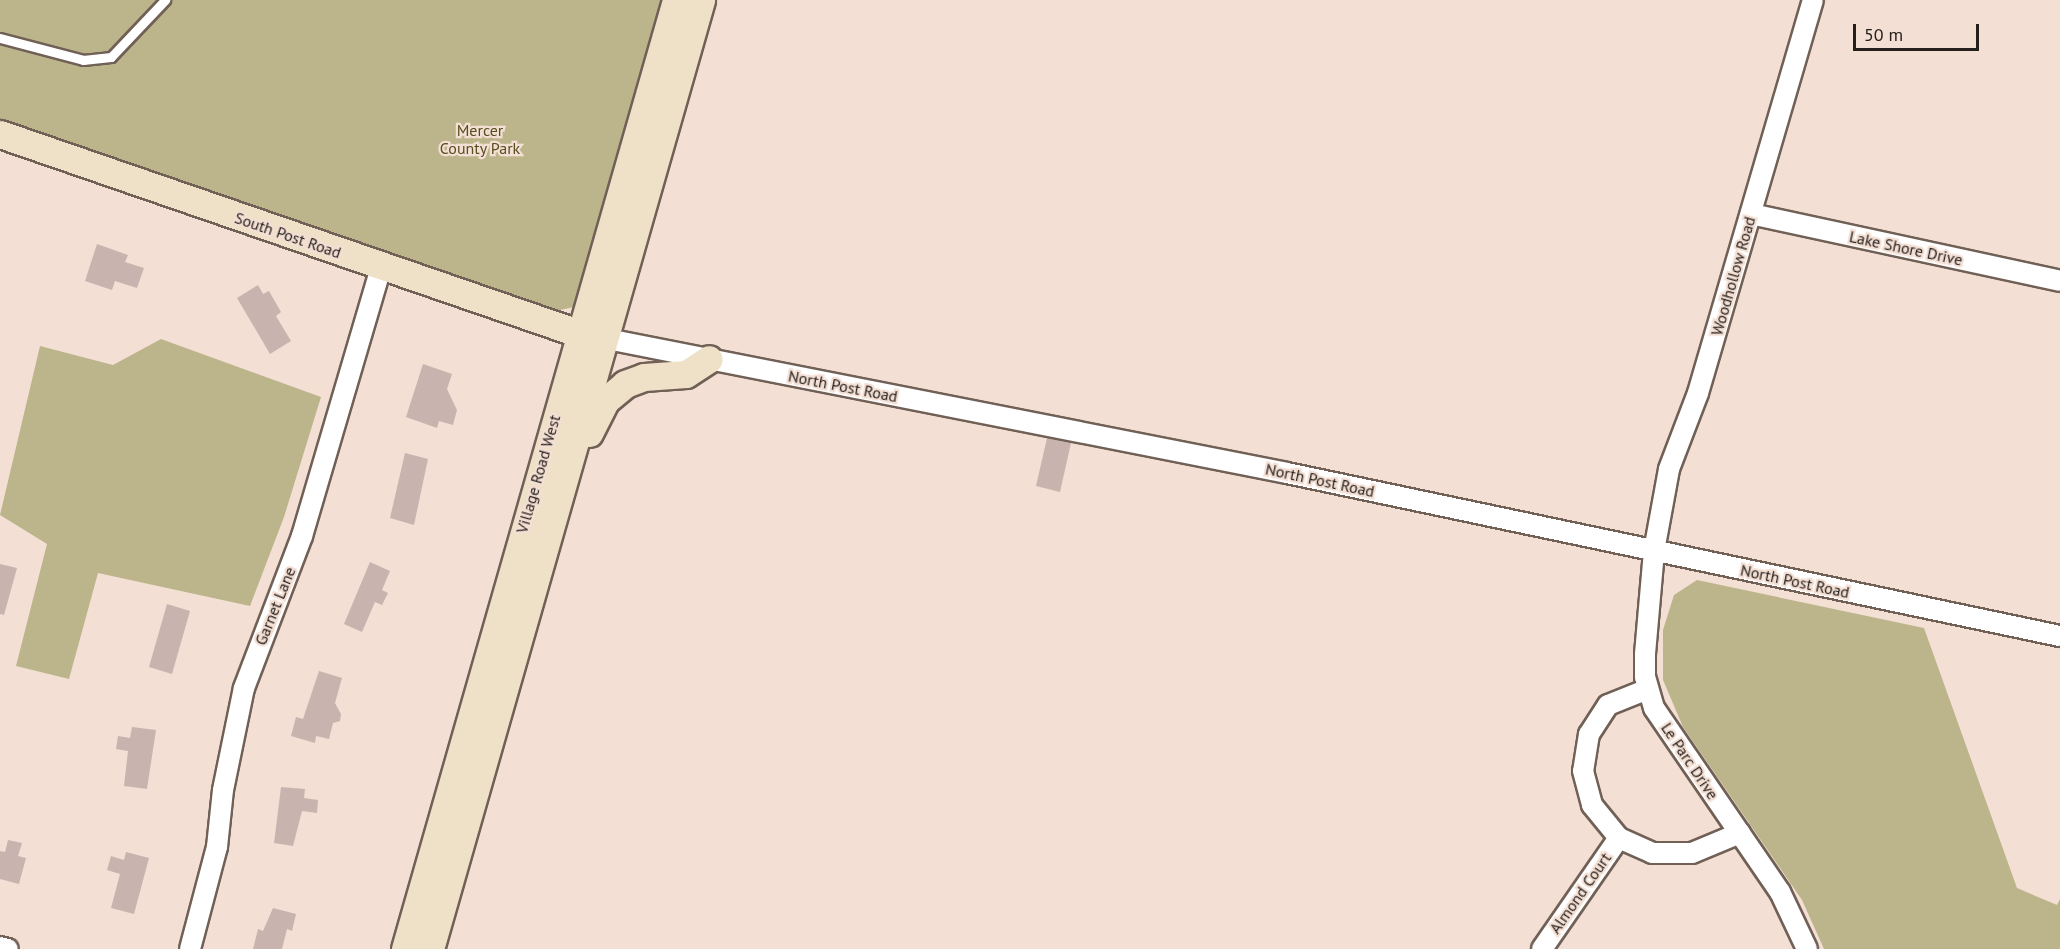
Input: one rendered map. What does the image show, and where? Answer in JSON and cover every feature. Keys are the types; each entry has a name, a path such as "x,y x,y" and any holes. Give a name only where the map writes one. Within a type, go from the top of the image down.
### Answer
{"main road":[{"name":"Village Road West","path":"430,949 464,831 676,0"},
{"name":"Village Road West","path":"405,949 590,336 701,0"},
{"name":"South Post Road","path":"0,134 381,267 590,336"},
{"path":"464,831 493,777 592,423 605,401 624,384 644,377 686,374 709,359"}],"street":[{"name":"Woodhollow Road","path":"1654,551 1669,469 1698,393 1813,0"},
{"name":"Lake Shore Drive","path":"1751,214 2060,281"},
{"name":"Garnet Lane","path":"190,949 217,847 223,790 244,688 302,536 381,267"},
{"name":"North Post Road","path":"590,336 1287,473 2060,636"},
{"name":"Le Parc Drive","path":"1654,551 1645,654 1648,689 1661,720 1780,892 1807,949"},
{"path":"1648,689 1608,705 1589,734 1583,771 1592,805 1619,837 1652,853 1672,855 1692,853 1740,833"},
{"name":"Almond Court","path":"1542,949 1619,837"},
{"path":"0,946 8,949"}],"lane":[{"path":"0,38 83,60 111,57 165,0"}],"green space":[{"name":"Mercer County Park","path":"0,0 666,0 579,306 550,312 0,122"},
{"path":"161,339 321,397 284,517 250,606 98,573 69,679 16,666 47,544 0,515 40,346 113,365"},
{"path":"1697,580 1924,628 2017,888 2057,905 2060,899 2060,949 1824,949 1802,900 1683,727 1663,680 1663,630 1674,595"}],"building":[{"path":"97,244 128,255 125,262 144,268 137,288 115,281 112,290 85,281"},
{"path":"258,285 263,294 269,291 281,312 276,316 291,341 270,354 237,298"},
{"path":"423,364 452,374 447,389 457,410 453,425 439,421 437,428 406,417"},
{"path":"1047,438 1071,443 1060,492 1036,486"},
{"path":"405,453 428,459 414,525 390,518"},
{"path":"370,562 390,571 382,590 388,593 382,605 375,602 362,632 344,624"},
{"path":"0,564 17,568 4,615 0,614"},
{"path":"167,604 190,611 172,674 149,667"},
{"path":"319,671 342,678 335,703 341,714 340,721 333,723 329,739 316,736 315,743 291,736 296,717 303,719"},
{"path":"132,727 156,730 147,789 124,786 128,751 116,749 118,736 130,738"},
{"path":"281,787 305,789 304,798 318,800 317,813 302,811 293,846 274,843"},
{"path":"8,840 22,843 18,856 26,858 19,884 0,879 0,851 5,852"},
{"path":"126,852 149,858 134,914 111,908 120,874 107,870 111,856 124,860"},
{"path":"273,908 296,914 292,931 287,929 282,949 253,949 258,929 263,931"}]}
